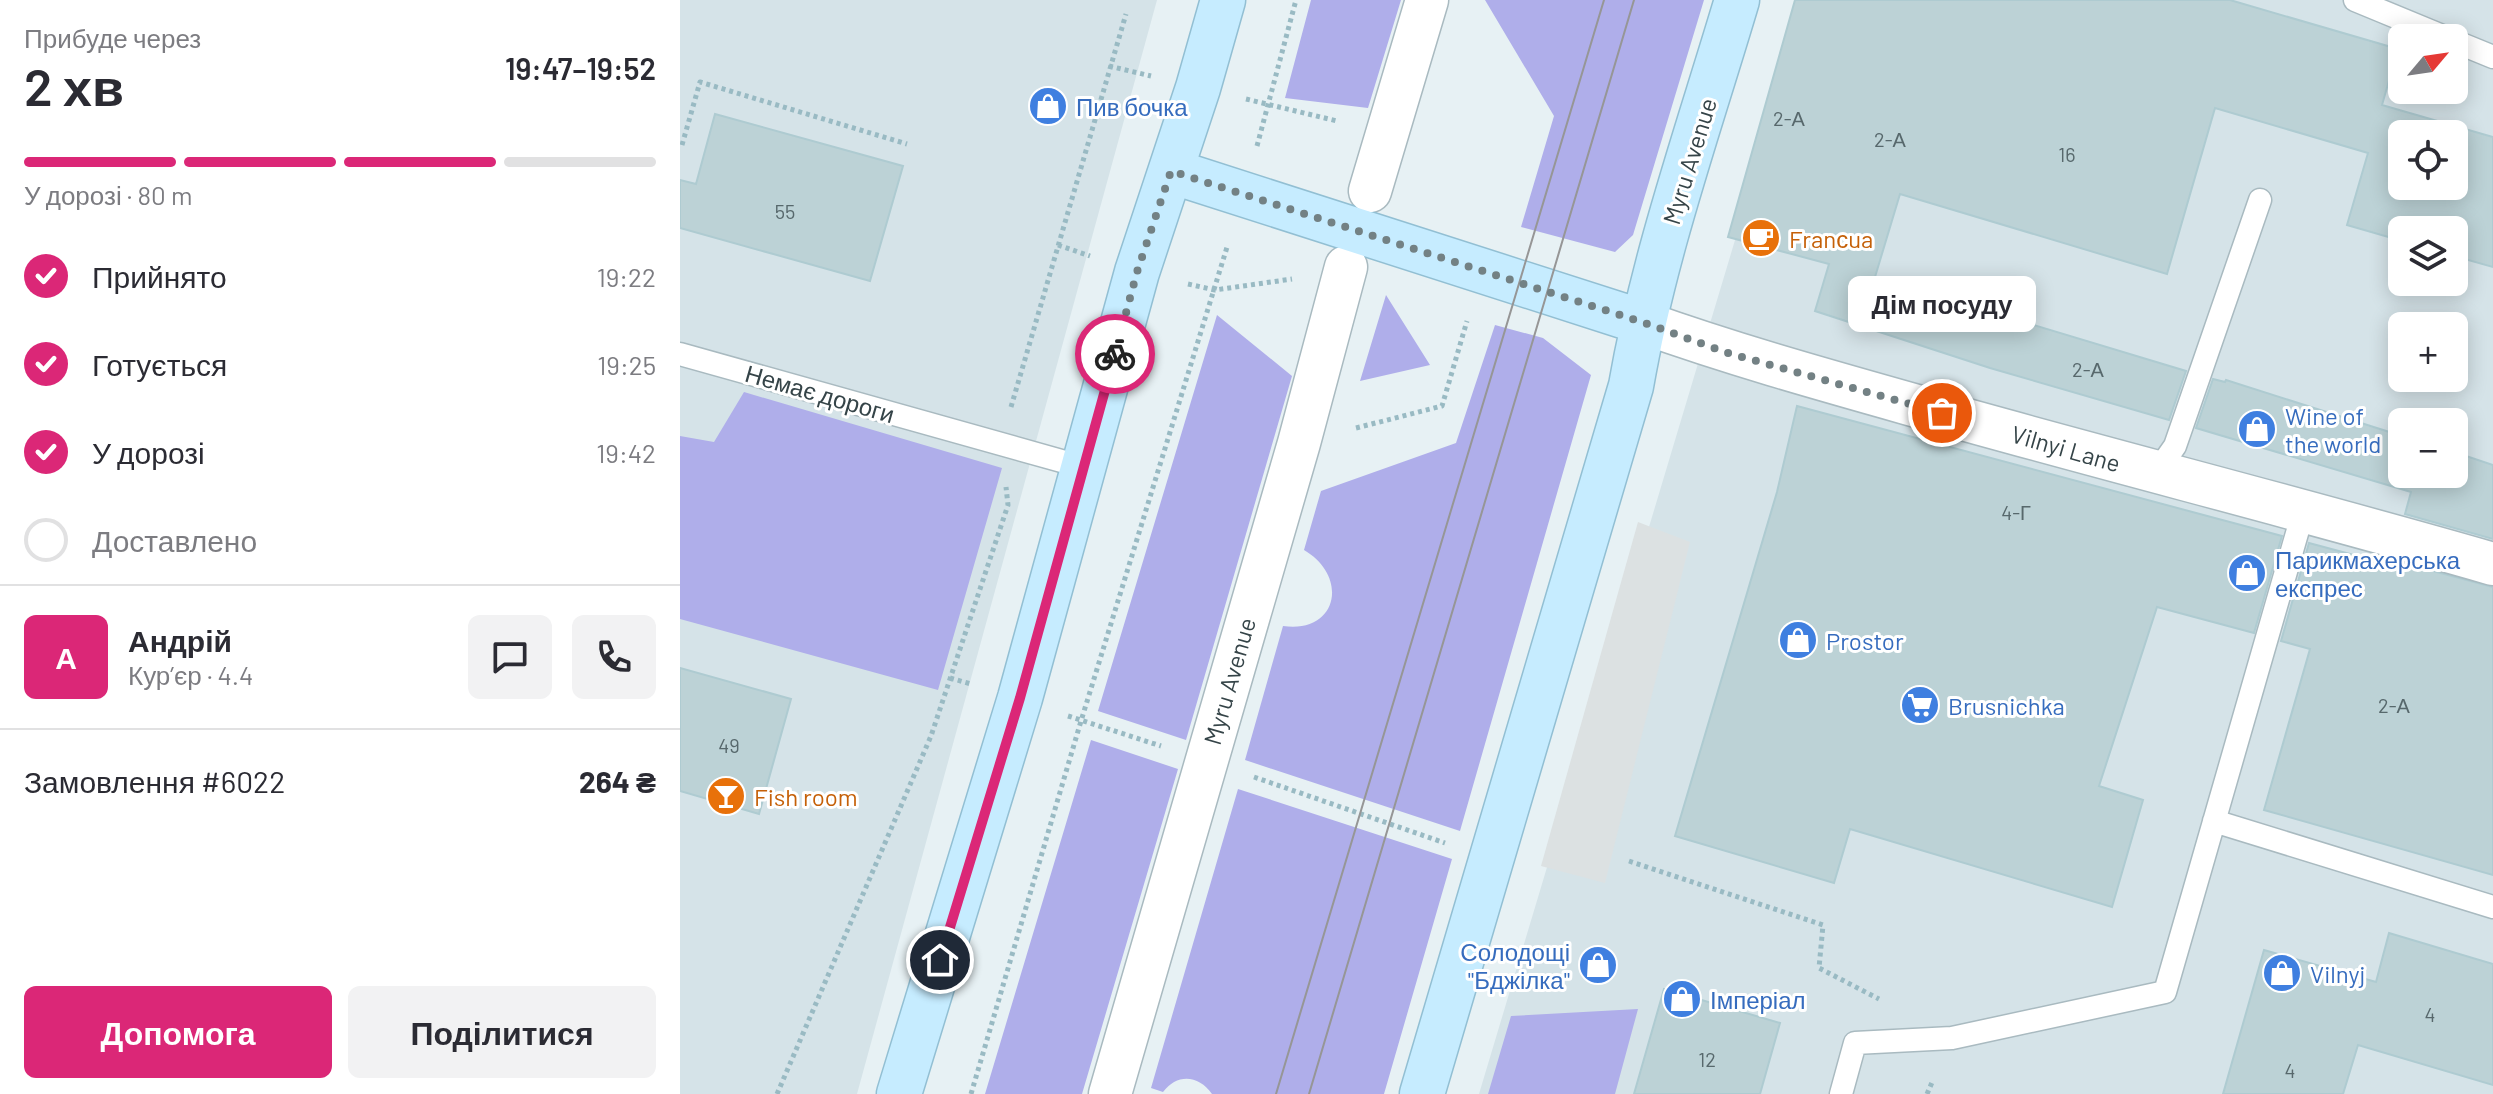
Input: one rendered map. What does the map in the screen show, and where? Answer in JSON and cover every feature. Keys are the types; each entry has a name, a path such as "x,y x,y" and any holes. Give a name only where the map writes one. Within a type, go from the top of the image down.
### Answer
{"street":[{"path":"899,1094 1020,698 1137,272 1223,0"},
{"path":"1370,191 1427,0"},
{"name":"Myru Avenue","path":"1422,1094 1631,386 1642,322 1656,268 1737,0"},
{"path":"1171,171 1642,322"},
{"name":"Myru Avenue","path":"1110,1094 1299,443 1345,269"},
{"name":"Vilnyi Lane","path":"1642,322 1728,353 2156,473 2304,509 2493,564"}],"lane":[{"path":"2355,0 2413,24"},
{"path":"2468,47 2493,57"},
{"path":"2156,473 2175,446 2260,200"},
{"name":"Немає дороги","path":"680,354 1083,467"},
{"path":"1841,1094 1855,1043 1952,1038 2165,992 2304,509"},
{"path":"2214,821 2493,907"}],"path":[{"path":"971,1094 1081,721 1215,290 1296,0"},
{"path":"777,1094 931,736 1008,505 1000,443 1126,14"},
{"path":"680,145 700,82 907,144"},
{"path":"1058,245 1137,272 1215,290 1345,269"},
{"path":"1299,443 1442,406 1471,308"},
{"path":"1629,861 1823,925 1819,968 1952,1038"}],"shaded area":[{"path":"680,0 1157,0 857,1094 680,1094"},
{"path":"1311,0 1401,0 1368,108 1285,98"},
{"path":"1485,0 1704,0 1633,235 1615,252 1521,227 1554,116"},
{"path":"1807,0 2493,0 2493,1094 1479,1094"},
{"path":"1386,295 1430,365 1360,381"},
{"path":"1217,315 1292,376 1186,740 1098,711"},
{"path":"1495,325 1543,338 1591,375 1460,831 1245,760 1283,626 1301,626 1316,621 1326,613 1331,601 1332,588 1328,574 1319,561 1304,550 1321,491 1456,443"},
{"path":"744,392 1002,468 938,690 680,619 680,436 714,442"},
{"path":"1638,522 1690,542 1605,883 1541,866"},
{"path":"1091,740 1178,769 1082,1094 985,1094"},
{"path":"1238,789 1452,859 1384,1094 1212,1094 1201,1083 1188,1079 1175,1082 1163,1092 1151,1088"},
{"path":"1638,1009 1615,1094 1488,1094 1511,1016"}],"building":[{"path":"1795,0 2230,0 2388,46 2388,84 2382,105 2434,120 2388,120 2388,200 2468,200 2468,130 2493,137 2493,267 2468,260 2468,216 2388,216 2388,237 2347,225 2368,153 2215,108 2167,274 1900,194 1875,277 2186,371 2169,420 1990,368 1815,311 1829,264 1728,237"},
{"path":"715,114 903,166 870,281 680,228 680,180 696,184"},
{"path":"2213,379 2226,380 2388,432 2388,485 2196,428"},
{"name":"Brusnichka","path":"1797,406 2282,536 2254,633 2157,607 2099,786 2143,800 2112,907 1850,829 1834,883 1675,836 1777,492"},
{"path":"2468,457 2493,465 2493,539 2405,514 2411,492 2398,488 2468,488"},
{"path":"2309,543 2391,565 2392,560 2493,587 2493,875 2264,810 2310,649 2281,641"},
{"path":"680,668 791,699 759,814 680,791"},
{"path":"2389,933 2493,964 2493,1085 2358,1045 2343,1094 2223,1094 2264,950 2376,982"},
{"path":"1664,989 1780,1023 1760,1094 1634,1094"}],"tram line":[{"path":"1276,1094 1604,0"},
{"path":"1309,1094 1634,0"}],"way so far":[{"path":"1115,354 1137,272 1171,171 1642,322 1728,353 1942,413"}],"place":[{"name":"Пив бочка","path":"1048,106"},
{"name":"Franсua","path":"1761,238"},
{"name":"Дім посуду","path":"1942,413"},
{"name":"Wine of the world","path":"2257,429"},
{"name":"Парикмахерська експрес","path":"2247,573"},
{"name":"Prostor","path":"1798,640"},
{"name":"Brusnichka","path":"1920,705"},
{"name":"Fish room","path":"726,796"},
{"name":"Солодощі \"Бджілка\"","path":"1598,965"},
{"name":"Vilnyj","path":"2282,973"},
{"name":"Імперіал","path":"1682,999"}],"route":[{"path":"940,960 1020,698 1115,354"}]}
